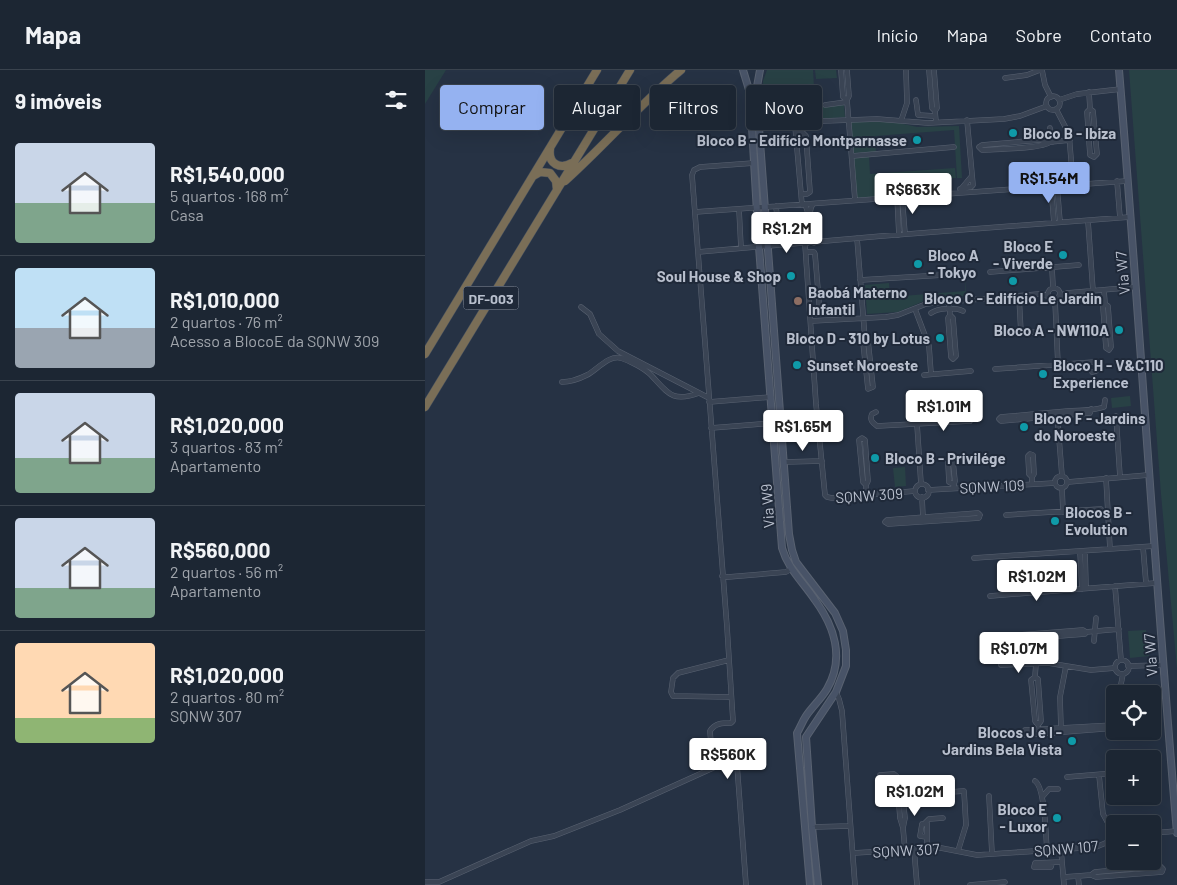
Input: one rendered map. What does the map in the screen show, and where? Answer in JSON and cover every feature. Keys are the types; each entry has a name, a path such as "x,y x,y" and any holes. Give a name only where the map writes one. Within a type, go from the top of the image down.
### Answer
{"highway":[{"name":"DF-003","path":"425,354 597,70"},
{"name":"DF-003","path":"425,407 630,70"},
{"path":"533,176 540,172 550,173 559,188 646,101 681,70"},
{"path":"550,147 549,155 555,165 567,166 573,162"}],"street":[{"name":"Via W9","path":"743,70 750,93 759,246 783,548 785,558 791,569 815,600 829,623 834,635 836,658 833,676 827,690 805,717 797,733 810,885"},
{"name":"Via W9","path":"757,85 760,70"},
{"path":"841,70 843,97 847,101"},
{"path":"847,70 849,96 847,101 855,200"},
{"path":"901,121 907,103 906,70"},
{"path":"929,70 932,108 935,113 936,122"},
{"path":"934,70 937,108 935,113"},
{"path":"1005,78 1027,75 1041,70 1045,86 1051,97 1059,100 1089,92 1121,89"},
{"name":"Via W7","path":"1119,70 1148,475"},
{"path":"1089,92 1090,108 1093,111 1097,154 1094,157 1090,155 1087,112 1090,108"},
{"path":"1047,106 1047,100 1051,97"},
{"path":"916,100 918,115 935,113"},
{"path":"1056,109 1059,105 1059,100"},
{"path":"825,105 847,101"},
{"path":"1047,106 1052,110 1056,109"},
{"path":"822,121 877,119 936,122 967,120 1012,117 1047,106"},
{"path":"1056,109 1067,128 1070,140 1073,184"},
{"path":"959,191 971,188 967,120"},
{"path":"1050,128 1051,142"},
{"name":"Via W9","path":"759,130 792,550 796,562 835,614 843,631 846,650 846,666 836,692 806,736 817,885"},
{"name":"SQNW 309","path":"797,130 801,194 803,205 807,210 809,237 806,252 816,404 825,495 827,497 915,491"},
{"path":"797,133 802,132 806,136 810,192 801,194"},
{"path":"1051,142 1035,140 982,145 979,147 982,150 1035,146 1070,140"},
{"path":"852,156 954,147"},
{"path":"713,768 710,731 719,724 731,723 733,721 692,175 694,170 700,168 754,163"},
{"path":"959,191 971,177"},
{"path":"1117,181 1120,218"},
{"path":"695,212 803,205 959,191 1127,181"},
{"path":"1057,185 1060,222"},
{"path":"1051,186 1054,223"},
{"path":"900,196 902,234"},
{"path":"813,204 811,209 812,236 815,243"},
{"path":"776,206 780,245"},
{"path":"739,209 741,248"},
{"path":"698,252 1130,217"},
{"path":"1088,220 1093,291"},
{"path":"857,238 864,318 865,339 863,342 867,388 872,388 868,341 865,339"},
{"path":"806,252 814,252 815,254 819,314 811,314"},
{"path":"990,272 1079,265"},
{"path":"1052,268 1054,288 1059,296"},
{"path":"860,280 960,274"},
{"path":"1058,365 1055,300 1059,296 1067,293 1136,287"},
{"path":"811,321 898,315 926,304 1039,294 1054,288 1067,293"},
{"path":"1048,296 1047,292 1054,288"},
{"path":"1104,290 1105,304 1103,306 1106,348 1109,350 1111,347 1108,306 1105,304"},
{"path":"1039,294 1055,300"},
{"path":"1019,296 1021,333"},
{"path":"949,302 953,318 956,356 953,359 951,357 949,337 948,318 950,312"},
{"path":"581,307 590,314 599,334 618,350 709,400 771,397"},
{"path":"915,309 929,346 931,374"},
{"path":"931,313 935,311 950,312 959,309 963,311"},
{"path":"1000,333 1041,332"},
{"path":"562,382 579,379 594,371 611,358 621,358 644,369 664,390 673,396 683,398 699,393"},
{"path":"995,369 1095,362 1098,366 1096,371 1092,372"},
{"path":"846,366 865,365"},
{"path":"924,374 971,371"},
{"path":"1057,414 1001,421 999,419 1001,417 1057,414 1090,413 1091,409 1104,407 1105,400"},
{"path":"875,412 871,414 871,419 872,423 877,426 970,421"},
{"path":"1057,414 1061,476"},
{"path":"1117,416 1120,477"},
{"path":"711,428 773,423"},
{"name":"SQNW 309","path":"917,424 921,484"},
{"path":"866,485 863,482 862,476 859,440 862,438 865,440 868,482 866,485 866,495"},
{"path":"777,463 822,461"},
{"path":"1067,482 1148,475"},
{"name":"Vla W7","path":"1148,475 1177,832"},
{"path":"1061,476 1066,478 1067,482"},
{"path":"1061,476 1057,478 1055,483 1062,488"},
{"path":"1032,477 1032,484"},
{"path":"1106,478 1110,549"},
{"path":"1062,488 1067,486 1067,482"},
{"name":"SQNW 109","path":"928,490 953,486 1055,483"},
{"path":"921,484 927,486 928,490 927,495 922,497 918,496 915,491 916,487 921,484"},
{"path":"1062,488 1063,512"},
{"path":"922,497 923,520"},
{"path":"1006,515 1101,509"},
{"path":"923,520 887,520 885,522 888,524 923,520 978,513 980,515 979,518 923,520"},
{"path":"974,558 1154,546"},
{"path":"1143,547 1147,583"},
{"path":"1082,551 1084,588"},
{"path":"722,576 731,577 786,572 791,569"},
{"path":"990,596 1156,583"},
{"path":"1115,586 1121,660"},
{"path":"1094,641 1096,618"},
{"path":"1086,632 1083,630 1019,635 1017,637 1019,639 1085,634 1086,632 1096,630 1119,629"},
{"path":"729,660 677,673 673,678 671,692 673,696 731,697"},
{"path":"1121,660 1126,662 1128,666"},
{"path":"1121,660 1117,662 1115,668 1117,673 1123,674"},
{"path":"1035,677 1039,679 1041,721 1039,724 1035,721 1031,680 1035,677 1036,663"},
{"path":"1001,665 1057,663 1091,670 1115,668"},
{"path":"1061,730 1060,697 1066,666"},
{"path":"1128,666 1163,666"},
{"path":"1122,685 1123,674 1128,666"},
{"path":"836,692 841,711 855,885"},
{"path":"1061,730 1025,730 1023,733 1025,735 1106,727"},
{"path":"425,882 439,882 531,841 554,836 620,810 713,768 735,761 737,765 746,885"},
{"path":"880,775 894,774 901,780 905,823 903,828 905,850"},
{"name":"SQNW 107","path":"1099,775 1103,814 1106,820"},
{"path":"1067,777 1106,775"},
{"path":"1035,781 1040,785 1043,796 1047,851"},
{"path":"1043,796 1049,789 1058,789"},
{"name":"SQNW 307","path":"909,795 964,791 965,825 958,851"},
{"path":"989,796 992,854"},
{"path":"927,848 925,823 929,819 943,818"},
{"path":"812,827 850,826"},
{"path":"1161,833 1177,832"},
{"name":"SQNW 107","path":"1015,852 1096,847 1106,842"},
{"name":"SQNW 307","path":"853,853 927,848 941,848 977,855 1015,852"},
{"path":"915,849 917,885"},
{"path":"1061,850 1064,885"},
{"path":"1052,862 1062,862"},
{"path":"1063,877 1091,875 1096,877 1162,872 1163,869 1160,866 1095,872 1091,875"},
{"path":"1079,876 1079,885"},
{"path":"970,885 1005,882"}],"green space":[{"path":"425,70 446,70 425,104"},
{"path":"767,70 813,70 814,85 763,85"},
{"path":"815,70 836,70 837,78 816,79"},
{"path":"1129,70 1177,70 1177,669 1161,494"},
{"path":"844,105 845,117 822,119 822,107"},
{"path":"877,118 917,127 959,126 962,178 957,178 954,130 875,136 876,152 853,153 851,120"},
{"path":"869,156 870,174 955,168 956,178 884,182 885,196 857,198 853,157"},
{"path":"965,276 966,296 924,301 898,312 867,314 865,285 889,283 890,297 965,291"},
{"path":"1130,396 1131,406 1112,408 1111,398"},
{"path":"905,467 906,486 895,487 893,468"},
{"path":"1146,630 1149,656 1130,658 1128,631"}],"place":[{"name":"Bloco B - Ibiza","path":"1013,133"},
{"name":"Bloco B - Edifício Montparnasse","path":"917,140"},
{"name":"Bloco E - Viverde","path":"1063,255"},
{"name":"Bloco A - Tokyo","path":"918,264"},
{"name":"Soul House & Shop","path":"791,276"},
{"name":"Bloco C - Edifício Le Jardin","path":"1013,281"},
{"name":"Baobá Materno Infantil","path":"798,301"},
{"name":"Bloco A - NW110A","path":"1119,330"},
{"name":"Bloco D - 310 by Lotus","path":"940,338"},
{"name":"Sunset Noroeste","path":"797,365"},
{"name":"Bloco H - V&C110 Experience","path":"1043,374"},
{"name":"Bloco F - Jardins do Noroeste","path":"1024,427"},
{"name":"Bloco B - Privilége","path":"875,458"},
{"name":"Blocos B - Evolution","path":"1055,521"},
{"name":"Blocos J e I - Jardins Bela Vista","path":"1072,741"},
{"name":"Bloco E - Luxor","path":"1057,818"}]}
